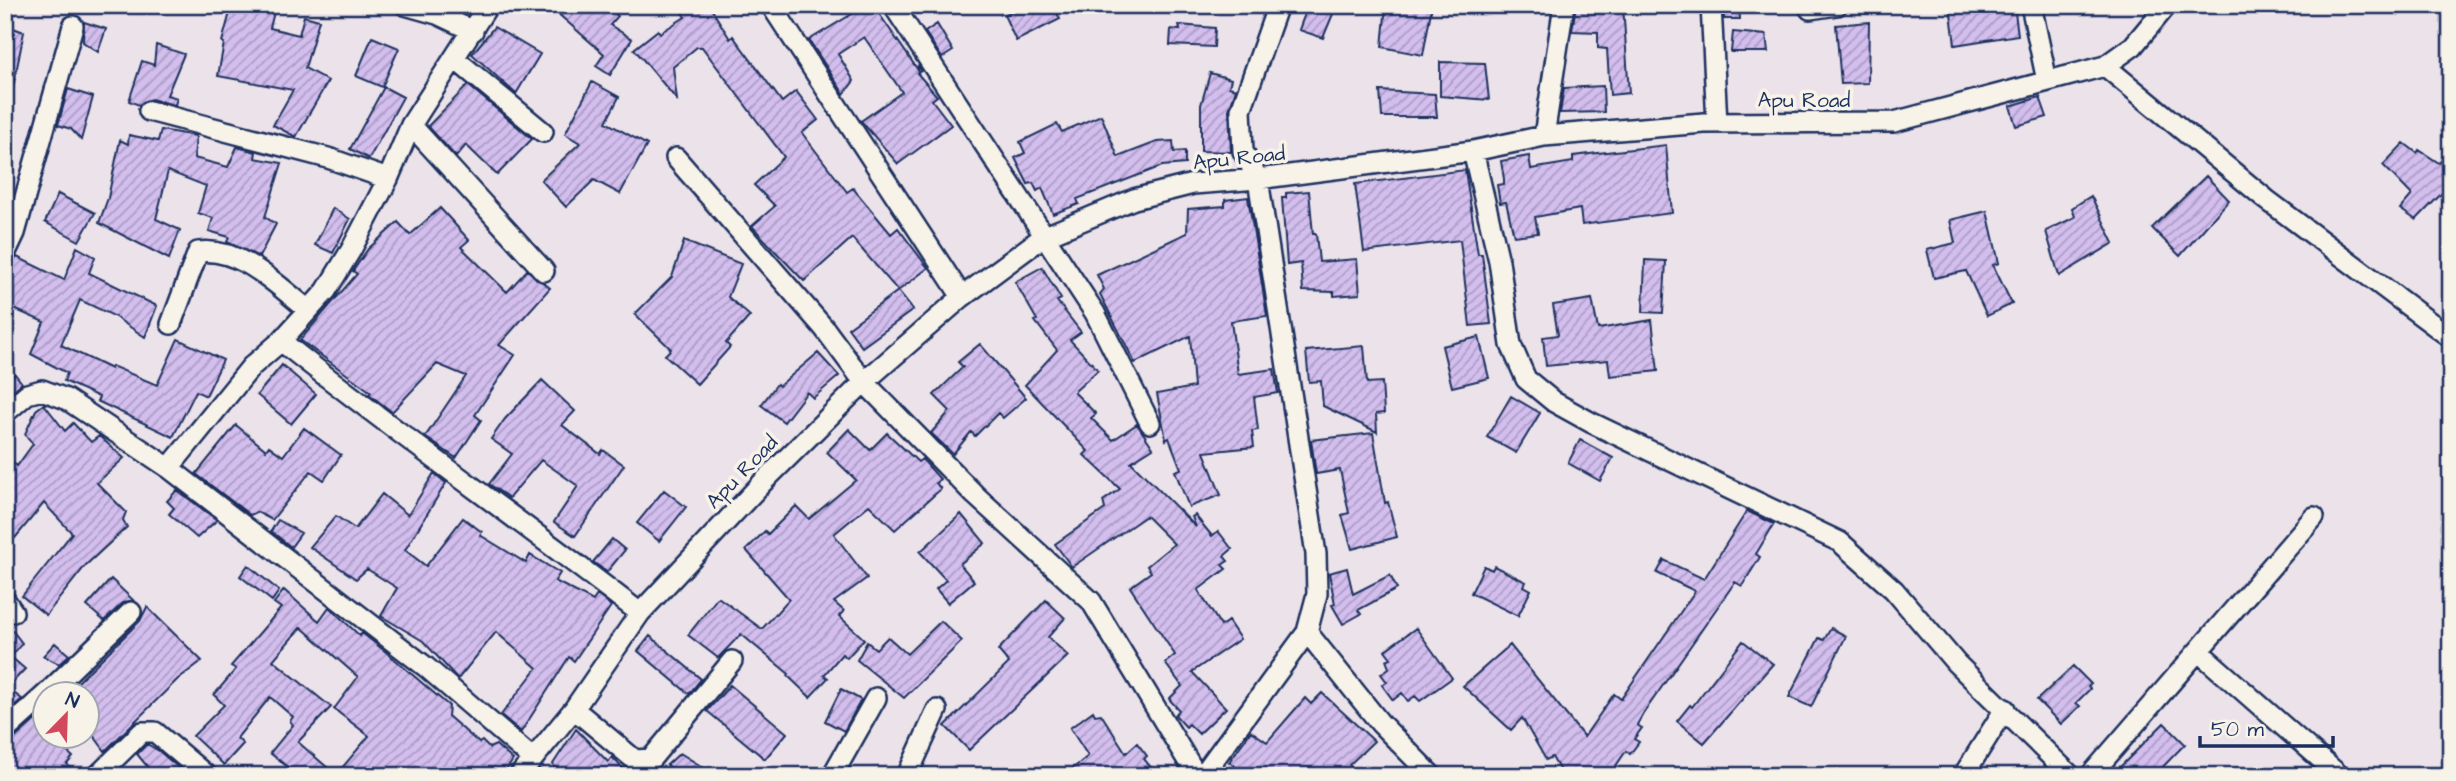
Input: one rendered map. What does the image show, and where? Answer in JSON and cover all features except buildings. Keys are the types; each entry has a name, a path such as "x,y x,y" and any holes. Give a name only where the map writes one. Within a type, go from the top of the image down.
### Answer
{"street":[{"path":"405,5 437,14 473,32"},
{"path":"169,468 251,367 281,341 326,290 388,179 411,125 488,5"},
{"path":"771,5 962,297"},
{"path":"893,5 1095,313 1150,423"},
{"path":"676,158 824,328 864,382 975,495 1091,601 1200,776 1307,632 1317,594 1315,554 1258,179 1243,151 1241,110 1278,5"},
{"path":"1544,136 1564,5"},
{"path":"1711,5 1717,123"},
{"path":"1810,9 1837,5"},
{"path":"2031,5 2047,81"},
{"name":"Apu Road","path":"519,776 574,709 640,613 765,480 864,382 962,297 1043,237 1134,199 1193,184 1258,179 1473,151 1544,136 1717,123 1894,122 2105,66 2133,46 2167,5"},
{"path":"5,254 15,233 73,26"},
{"path":"454,59 543,132"},
{"path":"2105,66 2267,200 2451,338"},
{"path":"149,111 328,158 388,179"},
{"path":"411,125 544,271"},
{"path":"1473,151 1499,261 1511,345 1526,379 1554,402 1591,423 1840,542 1894,590 1956,663 2071,776"},
{"path":"171,324 192,263 198,253 214,250 230,255 269,279 307,309"},
{"path":"281,341 640,613"},
{"path":"5,412 27,394 42,390 65,399 169,468 426,667 532,758"},
{"path":"2090,776 2314,517"},
{"path":"61,680 131,612"},
{"path":"1307,632 1380,723 1432,776"},
{"path":"2198,651 2340,776"},
{"path":"574,709 635,760 652,759 732,661"},
{"path":"832,776 876,698"},
{"path":"5,731 32,707"},
{"path":"1963,776 2005,709"},
{"path":"907,776 937,710"},
{"path":"97,776 142,732 155,732 207,776"}]}
